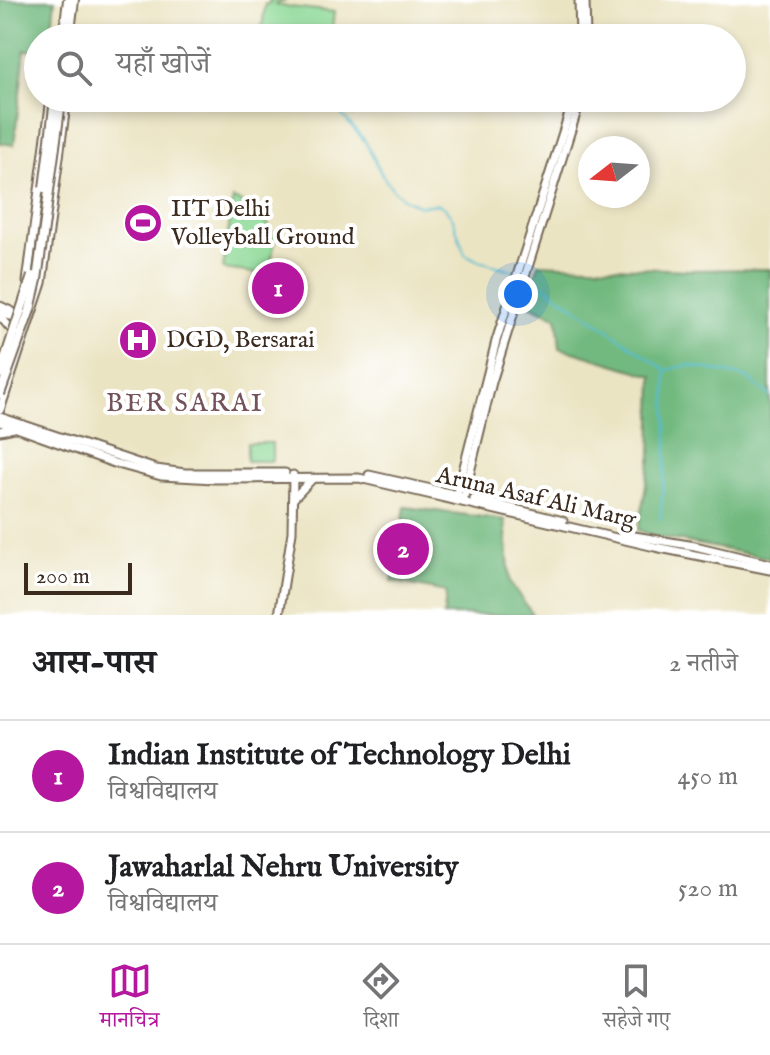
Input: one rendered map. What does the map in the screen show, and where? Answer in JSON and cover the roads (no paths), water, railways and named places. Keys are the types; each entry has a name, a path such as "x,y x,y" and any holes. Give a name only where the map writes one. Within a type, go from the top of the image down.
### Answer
{"main road":[{"path":"68,24 71,0"},
{"path":"582,0 583,24"},
{"path":"0,362 24,290 33,251 56,112"},
{"path":"0,374 32,279 56,112"},
{"path":"0,410 37,280 56,112"},
{"path":"14,425 2,396 31,323 48,250 57,112"},
{"path":"460,498 461,480 496,341 570,112"},
{"path":"460,498 504,342 577,112"},
{"path":"24,290 29,296 38,295"},
{"path":"0,305 31,323"},
{"path":"0,315 17,313"},
{"path":"0,315 11,329"},
{"path":"0,420 156,469 185,473 292,476"},
{"path":"0,431 14,425"},
{"name":"Aruna Asaf Ali Marg","path":"292,476 356,473 441,490 460,498 655,547 770,570"},
{"path":"278,615 287,560 293,500 292,476"},
{"path":"287,560 292,476"},
{"name":"Aruna Asaf Ali Marg","path":"292,476 359,478 770,564"},
{"path":"293,500 314,478"},
{"path":"441,490 452,488 461,480"}],"waterway":[{"path":"341,114 365,141 394,191 421,206 438,204 445,208 452,217 465,254 515,271"},
{"path":"530,276 666,370 667,445 660,519"},
{"path":"667,370 688,365 746,377 770,396"}],"place":[{"name":"IIT Delhi Volleyball Ground","path":"143,223"},
{"name":"Indian Institute of Technology Delhi","path":"278,288"},
{"name":"DGD, Bersarai","path":"138,340"},
{"name":"Jawaharlal Nehru University","path":"403,549"}],"district":[{"name":"BER SARAI","path":"185,403"}]}
